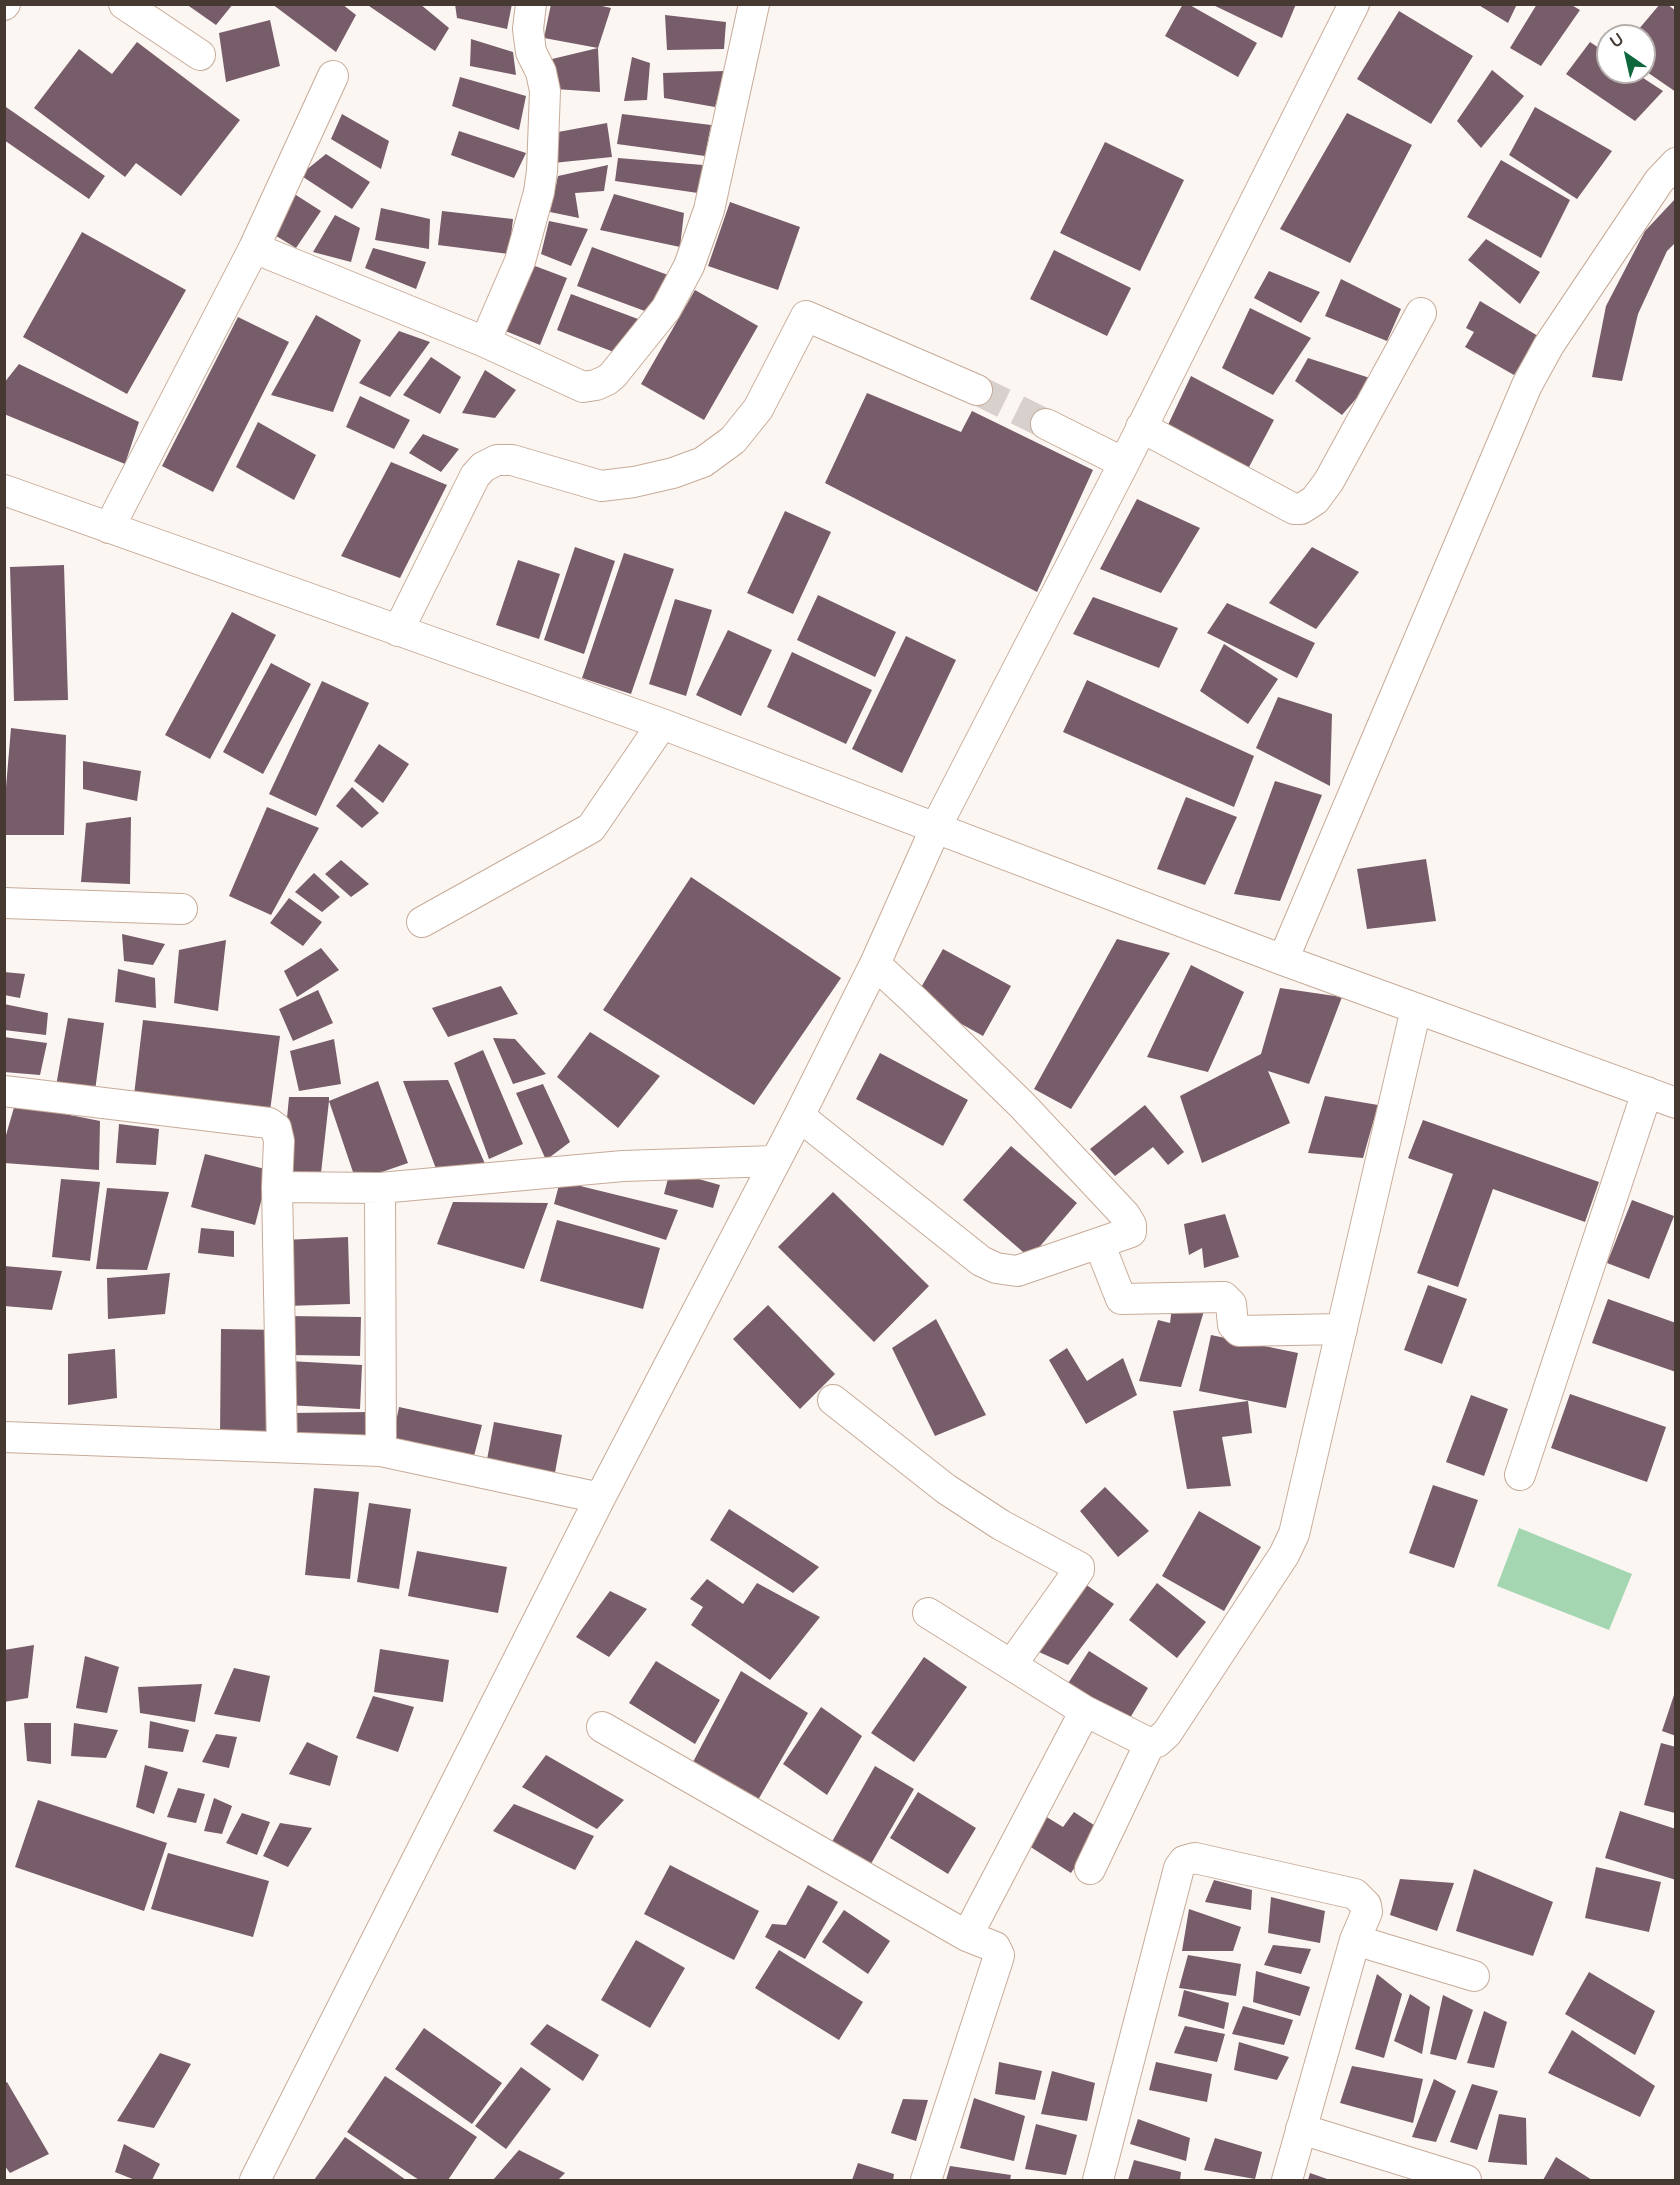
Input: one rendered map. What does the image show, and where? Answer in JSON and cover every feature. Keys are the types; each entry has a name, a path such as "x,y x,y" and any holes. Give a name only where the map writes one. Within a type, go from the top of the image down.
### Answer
{"street":[{"path":"124,4 200,56"},
{"path":"485,342 520,261 539,192 542,171 545,91 541,72 531,52 528,29 531,4"},
{"path":"254,248 485,342 583,387 596,385 613,375 666,309 689,266 709,210 754,4"},
{"path":"255,2181 600,1498 799,1116 875,964 936,827 1124,463 1354,4"},
{"path":"109,528 254,248 333,76"},
{"path":"1283,960 1527,385 1549,345 1659,181 1676,163"},
{"path":"1141,427 1294,508 1301,509 1315,500 1329,481 1421,313"},
{"path":"398,631 475,476 483,466 497,460 512,460 601,486 634,482 673,473 703,462 733,440 758,410 806,316 977,390"},
{"path":"1046,424 1124,463"},
{"path":"4,490 662,724 1283,960 1676,1103"},
{"path":"422,922 591,828 662,724"},
{"path":"4,903 182,909"},
{"path":"799,1116 988,1265 1017,1271 1131,1232 1131,1225 1125,1215 1022,1105 875,964"},
{"path":"928,1613 1085,1711 1150,1743 1161,1740 1294,1534 1416,1009"},
{"path":"4,1091 269,1123 276,1128 279,1135 277,1187 282,1447"},
{"path":"1520,1475 1647,1092"},
{"path":"277,1187 380,1188 623,1166 774,1161"},
{"path":"380,1188 381,1451"},
{"path":"1099,1243 1121,1299 1224,1297 1231,1304 1233,1325 1239,1331 1342,1329"},
{"path":"833,1400 946,1489 1002,1525 1079,1567 1012,1664"},
{"path":"4,1437 381,1451 600,1498"},
{"path":"967,1936 1085,1711"},
{"path":"603,1726 967,1936 995,1947 999,1955 998,1959 926,2181"},
{"path":"1090,1869 1150,1743"},
{"path":"1098,2181 1182,1863 1196,1858 1354,1894 1361,1898 1367,1908 1355,1940 1287,2181"},
{"path":"1355,1940 1474,1976"},
{"path":"1301,2129 1466,2181"}],"green space":[{"path":"1519,1528 1632,1574 1609,1630 1497,1586"}],"building":[{"path":"186,4 233,4 216,25"},
{"path":"272,4 342,4 356,15 336,52"},
{"path":"370,4 420,4 449,28 435,51 369,6"},
{"path":"455,4 512,4 507,29 457,18"},
{"path":"551,4 593,4 611,8 598,48 544,38"},
{"path":"1183,4 1188,4 1257,43 1238,77 1165,36"},
{"path":"1211,4 1296,4 1282,38"},
{"path":"1477,4 1517,4 1508,23"},
{"path":"1537,4 1570,4 1580,10 1541,66 1510,48"},
{"path":"1660,4 1667,4 1676,11 1676,92 1656,78 1656,24 1643,24"},
{"path":"1399,11 1473,56 1431,124 1357,79"},
{"path":"665,15 726,22 724,49 667,50"},
{"path":"270,20 280,66 226,82 219,33"},
{"path":"471,39 513,52 516,75 470,66"},
{"path":"137,42 240,120 181,196 136,163 125,177 34,108 79,49 112,74"},
{"path":"1590,42 1596,46 1596,84 1652,84 1663,91 1635,121 1566,74"},
{"path":"598,48 600,92 555,89 552,59"},
{"path":"632,57 650,63 647,100 624,101"},
{"path":"1492,70 1524,96 1481,148 1457,121"},
{"path":"725,71 715,107 664,98 663,73"},
{"path":"460,77 526,96 519,130 452,106"},
{"path":"6,107 105,176 89,199 4,140 4,110"},
{"path":"1535,107 1612,151 1577,199 1509,155"},
{"path":"1347,113 1412,145 1350,263 1280,229"},
{"path":"342,114 389,141 381,169 331,139"},
{"path":"622,114 711,125 705,156 617,144"},
{"path":"607,123 612,157 553,163 558,132"},
{"path":"459,131 526,153 514,178 451,155"},
{"path":"1105,142 1184,180 1140,271 1060,233"},
{"path":"326,154 370,182 352,209 300,175"},
{"path":"618,158 703,165 698,193 615,181"},
{"path":"1501,160 1570,200 1541,258 1467,217"},
{"path":"608,165 604,191 575,193 579,218 550,212 558,176"},
{"path":"614,194 684,213 680,247 600,230"},
{"path":"296,195 321,211 296,248 263,228"},
{"path":"1676,198 1676,242 1667,251 1638,314 1622,381 1592,377 1606,306 1645,231"},
{"path":"730,202 800,227 778,290 708,266"},
{"path":"381,208 430,219 429,249 375,240"},
{"path":"442,211 513,219 509,254 438,245"},
{"path":"335,215 360,228 351,262 313,252"},
{"path":"549,221 588,229 571,266 541,254"},
{"path":"82,232 186,290 127,394 23,337"},
{"path":"1486,239 1540,272 1520,304 1468,260"},
{"path":"592,247 668,275 653,314 577,286"},
{"path":"373,248 426,262 416,289 365,268"},
{"path":"1054,250 1131,288 1107,336 1030,299"},
{"path":"535,266 567,278 540,345 498,328"},
{"path":"1269,271 1320,292 1301,323 1254,298"},
{"path":"1341,279 1401,309 1387,341 1325,316"},
{"path":"695,290 758,326 704,420 641,384"},
{"path":"571,294 638,319 624,356 557,330"},
{"path":"1480,301 1538,336 1514,375 1465,347 1474,332 1466,328"},
{"path":"1250,308 1311,338 1273,395 1222,368"},
{"path":"316,315 361,340 333,412 271,395"},
{"path":"238,317 289,342 213,492 162,466"},
{"path":"399,331 430,342 390,397 359,383"},
{"path":"431,357 461,377 440,414 403,395"},
{"path":"1308,358 1373,379 1342,415 1295,381"},
{"path":"19,364 139,422 125,464 4,414 4,383"},
{"path":"485,370 516,390 495,418 462,413"},
{"path":"1191,376 1274,420 1249,467 1167,427"},
{"path":"867,393 961,432 972,411 1093,470 1037,592 825,483"},
{"path":"360,396 410,420 394,449 346,427"},
{"path":"258,422 316,455 294,500 236,467"},
{"path":"423,434 459,449 441,472 409,453"},
{"path":"391,462 447,485 400,578 341,556"},
{"path":"1137,499 1200,528 1161,593 1100,569"},
{"path":"785,511 831,532 793,614 747,593"},
{"path":"575,547 615,561 584,654 544,640"},
{"path":"1312,547 1359,572 1316,629 1269,603"},
{"path":"624,553 674,569 631,694 582,678"},
{"path":"518,560 560,574 539,639 496,625"},
{"path":"64,565 68,700 14,701 10,567"},
{"path":"818,595 896,632 875,677 797,640"},
{"path":"1093,597 1178,628 1159,668 1073,634"},
{"path":"675,599 712,610 686,696 649,684"},
{"path":"1227,603 1315,643 1297,678 1207,633"},
{"path":"232,612 276,635 210,759 165,735"},
{"path":"728,630 772,650 741,716 696,695"},
{"path":"906,636 956,660 902,773 852,749"},
{"path":"1224,644 1278,679 1248,724 1200,691"},
{"path":"792,652 872,690 846,744 767,707"},
{"path":"271,663 311,684 263,774 223,752"},
{"path":"1087,680 1254,756 1234,807 1063,732"},
{"path":"322,681 369,703 316,816 269,794"},
{"path":"1278,697 1332,714 1330,786 1256,748"},
{"path":"11,728 66,735 64,835 4,835"},
{"path":"379,744 409,764 383,803 354,781"},
{"path":"83,761 141,771 137,801 83,789"},
{"path":"1275,781 1322,795 1280,901 1234,894"},
{"path":"352,787 379,813 362,828 336,806"},
{"path":"1186,797 1237,817 1205,885 1157,869"},
{"path":"267,807 319,828 271,915 229,896"},
{"path":"131,817 130,884 81,882 86,823"},
{"path":"1426,859 1436,921 1367,929 1357,869"},
{"path":"341,860 369,884 351,897 325,874"},
{"path":"314,873 340,897 322,912 295,892"},
{"path":"691,877 841,978 754,1105 603,1010"},
{"path":"289,898 322,922 303,946 270,923"},
{"path":"122,934 165,944 153,965 124,961"},
{"path":"1117,939 1170,953 1071,1109 1034,1089"},
{"path":"226,940 218,1011 174,1003 179,950"},
{"path":"321,948 339,970 297,997 284,971"},
{"path":"943,949 1011,986 983,1036 915,998"},
{"path":"1191,965 1244,992 1208,1072 1147,1057"},
{"path":"118,969 155,978 156,1008 115,1002"},
{"path":"4,972 25,974 20,998 4,995"},
{"path":"501,986 518,1014 448,1037 432,1008"},
{"path":"1280,988 1342,997 1309,1084 1268,1071 1290,1123 1202,1163 1180,1096 1261,1054"},
{"path":"318,990 333,1023 293,1041 279,1009"},
{"path":"4,1004 48,1013 46,1035 4,1030"},
{"path":"68,1018 104,1023 95,1091 56,1086"},
{"path":"143,1020 280,1036 270,1111 134,1095"},
{"path":"590,1032 660,1076 618,1128 557,1077"},
{"path":"4,1037 47,1043 40,1075 4,1072"},
{"path":"493,1038 515,1039 546,1074 513,1084"},
{"path":"334,1039 341,1084 299,1091 290,1051"},
{"path":"483,1050 523,1144 489,1159 454,1063"},
{"path":"880,1053 968,1100 943,1146 856,1099"},
{"path":"448,1080 486,1166 441,1182 403,1081"},
{"path":"378,1081 408,1163 356,1181 329,1101"},
{"path":"543,1084 570,1142 546,1160 516,1093"},
{"path":"1325,1096 1378,1105 1363,1158 1308,1153"},
{"path":"289,1097 329,1097 321,1173 282,1171"},
{"path":"15,1104 100,1121 99,1170 4,1163 4,1142"},
{"path":"1145,1105 1184,1152 1168,1165 1153,1147 1115,1176 1090,1149"},
{"path":"1423,1120 1599,1182 1585,1222 1493,1189 1458,1287 1417,1273 1453,1174 1408,1158"},
{"path":"119,1124 159,1129 156,1165 116,1163"},
{"path":"1011,1146 1077,1203 1030,1258 963,1200"},
{"path":"205,1154 269,1170 255,1225 191,1207"},
{"path":"670,1171 720,1185 713,1208 664,1194"},
{"path":"61,1179 100,1182 90,1261 52,1257"},
{"path":"560,1181 678,1210 666,1240 554,1204"},
{"path":"107,1188 169,1192 147,1270 96,1269"},
{"path":"833,1192 929,1286 874,1342 778,1247"},
{"path":"1632,1200 1674,1216 1649,1279 1607,1263"},
{"path":"453,1202 548,1203 524,1269 437,1244"},
{"path":"1225,1214 1239,1257 1204,1268 1202,1248 1189,1255 1184,1224"},
{"path":"557,1220 660,1248 643,1309 540,1281"},
{"path":"201,1228 234,1231 234,1257 198,1253"},
{"path":"348,1237 350,1304 286,1306 284,1240"},
{"path":"4,1266 62,1271 52,1310 4,1306"},
{"path":"170,1273 165,1314 108,1319 107,1278"},
{"path":"1428,1285 1467,1299 1442,1364 1404,1350"},
{"path":"1173,1299 1207,1301 1181,1387 1139,1381 1158,1320 1170,1323"},
{"path":"1608,1299 1676,1323 1676,1372 1592,1343"},
{"path":"768,1305 835,1374 800,1409 733,1339"},
{"path":"288,1316 361,1317 360,1356 287,1355"},
{"path":"936,1319 986,1415 935,1436 892,1348"},
{"path":"221,1329 280,1330 270,1434 220,1437"},
{"path":"1211,1335 1298,1353 1286,1408 1199,1391"},
{"path":"1067,1348 1087,1381 1123,1358 1137,1395 1086,1424 1049,1360"},
{"path":"115,1349 117,1398 68,1405 68,1354"},
{"path":"289,1361 362,1365 360,1409 286,1405"},
{"path":"1570,1394 1666,1427 1647,1482 1551,1448"},
{"path":"1471,1395 1508,1409 1484,1476 1446,1462"},
{"path":"1248,1401 1252,1433 1222,1437 1231,1486 1187,1489 1173,1411"},
{"path":"399,1407 482,1425 474,1456 392,1441"},
{"path":"370,1412 368,1441 294,1445 291,1413"},
{"path":"494,1422 562,1435 554,1478 486,1465"},
{"path":"1433,1485 1478,1500 1454,1568 1409,1553"},
{"path":"1105,1487 1149,1531 1118,1557 1080,1511"},
{"path":"314,1488 359,1492 350,1579 305,1575"},
{"path":"369,1503 411,1509 399,1589 357,1582"},
{"path":"729,1509 819,1567 793,1593 710,1540"},
{"path":"1199,1511 1261,1547 1224,1611 1162,1576"},
{"path":"417,1551 507,1567 498,1613 408,1596"},
{"path":"707,1579 743,1604 757,1583 820,1617 770,1680 691,1625 703,1607 690,1599"},
{"path":"1157,1583 1206,1622 1177,1658 1129,1620"},
{"path":"1085,1584 1114,1604 1068,1665 1039,1652"},
{"path":"610,1591 647,1609 609,1657 576,1637"},
{"path":"34,1645 28,1698 4,1702 4,1650"},
{"path":"380,1649 449,1660 443,1702 374,1692"},
{"path":"1089,1651 1148,1688 1127,1723 1067,1685"},
{"path":"85,1656 119,1667 107,1713 76,1708"},
{"path":"924,1657 967,1687 914,1762 871,1733"},
{"path":"656,1661 720,1700 695,1744 629,1703"},
{"path":"234,1668 270,1676 260,1722 214,1714"},
{"path":"741,1671 808,1713 758,1800 693,1762"},
{"path":"202,1684 195,1722 140,1713 138,1687"},
{"path":"1676,1692 1676,1736 1662,1731"},
{"path":"373,1696 414,1707 398,1752 356,1738"},
{"path":"821,1707 862,1736 827,1795 783,1764"},
{"path":"150,1721 189,1730 183,1752 148,1748"},
{"path":"24,1723 51,1723 51,1764 27,1761"},
{"path":"74,1723 118,1730 106,1758 71,1756"},
{"path":"216,1734 237,1737 229,1768 202,1762"},
{"path":"307,1742 338,1756 330,1786 289,1774"},
{"path":"1661,1743 1676,1747 1675,1813 1644,1805"},
{"path":"546,1755 624,1800 597,1829 522,1787"},
{"path":"145,1765 168,1772 154,1814 136,1807"},
{"path":"875,1766 914,1789 868,1869 829,1847"},
{"path":"178,1788 205,1794 196,1823 167,1817"},
{"path":"918,1792 976,1828 948,1874 890,1838"},
{"path":"214,1798 232,1806 222,1834 204,1831"},
{"path":"38,1800 167,1843 144,1911 15,1867"},
{"path":"514,1804 594,1836 575,1870 493,1831"},
{"path":"1620,1811 1676,1829 1676,1880 1605,1858"},
{"path":"1074,1812 1100,1829 1071,1873 1026,1844 1045,1816 1063,1827"},
{"path":"242,1813 270,1822 257,1855 226,1843"},
{"path":"280,1823 312,1828 288,1867 263,1856"},
{"path":"168,1853 269,1881 253,1937 151,1909"},
{"path":"670,1865 759,1911 734,1960 644,1914"},
{"path":"1596,1867 1661,1882 1649,1932 1585,1918"},
{"path":"1474,1869 1553,1902 1533,1956 1456,1931"},
{"path":"1400,1879 1454,1883 1437,1931 1390,1915"},
{"path":"1214,1880 1252,1890 1251,1910 1205,1902"},
{"path":"808,1885 838,1902 805,1959 765,1937 772,1924 786,1925"},
{"path":"1271,1897 1325,1911 1320,1943 1268,1933"},
{"path":"1189,1909 1241,1927 1233,1951 1182,1951"},
{"path":"844,1910 890,1941 868,1974 822,1942"},
{"path":"636,1940 685,1968 650,2028 601,2000"},
{"path":"1273,1945 1311,1949 1301,1974 1264,1965"},
{"path":"779,1950 863,2002 839,2040 755,1988"},
{"path":"1188,1955 1241,1964 1236,1996 1179,1988"},
{"path":"1256,1971 1310,1987 1300,2016 1253,2002"},
{"path":"1589,1972 1655,2011 1635,2055 1565,2014"},
{"path":"1377,1974 1402,1994 1384,2058 1355,2049"},
{"path":"1184,1990 1229,2003 1224,2029 1178,2016"},
{"path":"1410,1994 1430,2007 1422,2054 1394,2041"},
{"path":"1443,1995 1473,2010 1456,2060 1430,2054"},
{"path":"1243,2006 1293,2020 1284,2045 1232,2034"},
{"path":"1484,2011 1507,2022 1494,2068 1467,2063"},
{"path":"547,2024 599,2055 583,2081 530,2044"},
{"path":"1185,2026 1225,2034 1217,2062 1174,2053"},
{"path":"424,2028 502,2083 472,2124 395,2069"},
{"path":"1572,2030 1655,2086 1640,2117 1548,2073"},
{"path":"1239,2042 1289,2057 1277,2080 1234,2070"},
{"path":"160,2053 191,2064 154,2128 117,2121"},
{"path":"999,2062 1042,2071 1035,2100 995,2094"},
{"path":"1156,2062 1212,2074 1207,2102 1149,2090"},
{"path":"1352,2066 1423,2079 1413,2123 1340,2103"},
{"path":"521,2067 551,2089 506,2149 475,2126"},
{"path":"1052,2071 1095,2083 1087,2121 1041,2114"},
{"path":"385,2076 477,2137 448,2180 419,2180 347,2132"},
{"path":"1434,2079 1456,2091 1436,2142 1412,2137"},
{"path":"7,2082 49,2154 10,2173 4,2165 4,2084"},
{"path":"1472,2084 1498,2091 1477,2150 1450,2142"},
{"path":"974,2098 1025,2116 1014,2161 960,2148"},
{"path":"903,2099 928,2100 916,2141 891,2133"},
{"path":"1499,2114 1526,2118 1527,2165 1488,2162"},
{"path":"1138,2119 1190,2138 1186,2161 1130,2144"},
{"path":"1036,2124 1077,2135 1066,2175 1025,2169"},
{"path":"345,2137 406,2180 314,2180"},
{"path":"1215,2138 1262,2152 1255,2179 1204,2170"},
{"path":"124,2144 160,2164 152,2180 135,2180 115,2172"},
{"path":"519,2150 565,2173 558,2180 493,2180"},
{"path":"1556,2157 1592,2180 1543,2180"},
{"path":"1134,2160 1181,2172 1180,2180 1128,2180"},
{"path":"858,2163 894,2174 893,2180 852,2180"},
{"path":"950,2166 1011,2175 1010,2180 946,2180"},
{"path":"1310,2173 1330,2180 1308,2180"}],"tunnel":[{"path":"977,390 1046,424"}]}
